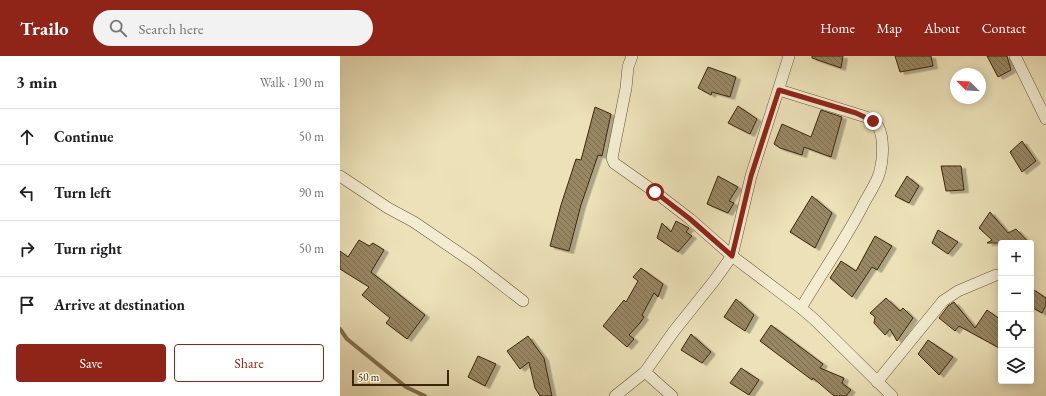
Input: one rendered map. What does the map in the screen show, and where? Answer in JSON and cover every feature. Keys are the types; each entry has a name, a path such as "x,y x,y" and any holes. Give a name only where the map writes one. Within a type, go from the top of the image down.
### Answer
{"street":[{"path":"632,56 628,67 626,88 612,158 614,163 690,219 732,256 801,308 892,396"},
{"path":"615,396 645,372 674,331 732,256 751,176 789,56"},
{"path":"1015,56 1046,118"},
{"path":"779,90 866,117 877,126 880,132 882,145 882,161 878,178 850,230 801,308"},
{"path":"340,176 388,208 414,222 474,263 523,301"},
{"path":"877,382 943,301 958,291 996,274"},
{"path":"645,372 672,396"}],"building":[{"path":"812,56 843,56 841,68 812,58"},
{"path":"895,56 931,56 933,66 900,72"},
{"path":"987,56 1007,56 1011,70 998,77"},
{"path":"708,67 736,77 730,97 712,92 711,95 698,88"},
{"path":"738,106 757,119 750,134 728,123"},
{"path":"595,107 611,114 602,156 598,155 581,205 569,251 550,246 561,205 576,159 581,160"},
{"path":"821,110 842,117 831,157 804,147 802,155 780,148 774,144 782,124 811,137"},
{"path":"1022,141 1036,161 1022,172 1010,152"},
{"path":"941,166 961,166 964,190 946,191"},
{"path":"718,176 738,187 729,201 734,203 728,213 707,204"},
{"path":"907,176 919,186 909,203 895,196"},
{"path":"812,196 832,213 815,248 790,232"},
{"path":"990,212 1008,233 1016,229 1026,240 998,240 998,243 987,243 992,240 979,228"},
{"path":"676,221 689,228 686,232 692,236 678,252 657,238 662,223 671,232"},
{"path":"938,230 958,242 948,254 932,243"},
{"path":"875,236 892,246 877,270 872,267 852,297 830,278 841,261 856,271"},
{"path":"359,240 369,246 373,243 384,250 371,272 425,315 407,339 386,323 390,318 362,295 369,287 340,269 340,251 348,257"},
{"path":"641,268 663,284 658,297 654,293 642,315 644,317 629,335 634,339 627,347 603,326 624,300 626,302 638,281 633,277"},
{"path":"1034,290 1046,298 1046,305 1042,313 1034,309"},
{"path":"886,298 900,311 903,308 913,318 897,341 890,329 885,335 874,323 875,317 870,313"},
{"path":"736,299 754,315 745,331 724,317"},
{"path":"954,302 975,328 987,310 998,318 998,347 959,326 955,331 939,318 948,306"},
{"path":"771,325 823,364 820,368 844,378 842,383 851,390 846,396 834,396 813,378 812,380 760,341"},
{"path":"691,334 711,352 702,363 681,350"},
{"path":"528,336 544,358 552,396 540,396 535,388 529,362 520,369 507,351"},
{"path":"928,340 953,357 939,375 918,354"},
{"path":"478,356 496,364 485,386 468,377"},
{"path":"741,368 759,380 749,395 730,383"}],"waterway":[{"path":"340,329 347,339 406,387 425,396"}],"route":[{"path":"655,192 690,219 732,256 751,176 779,90 856,113 873,121"}]}
